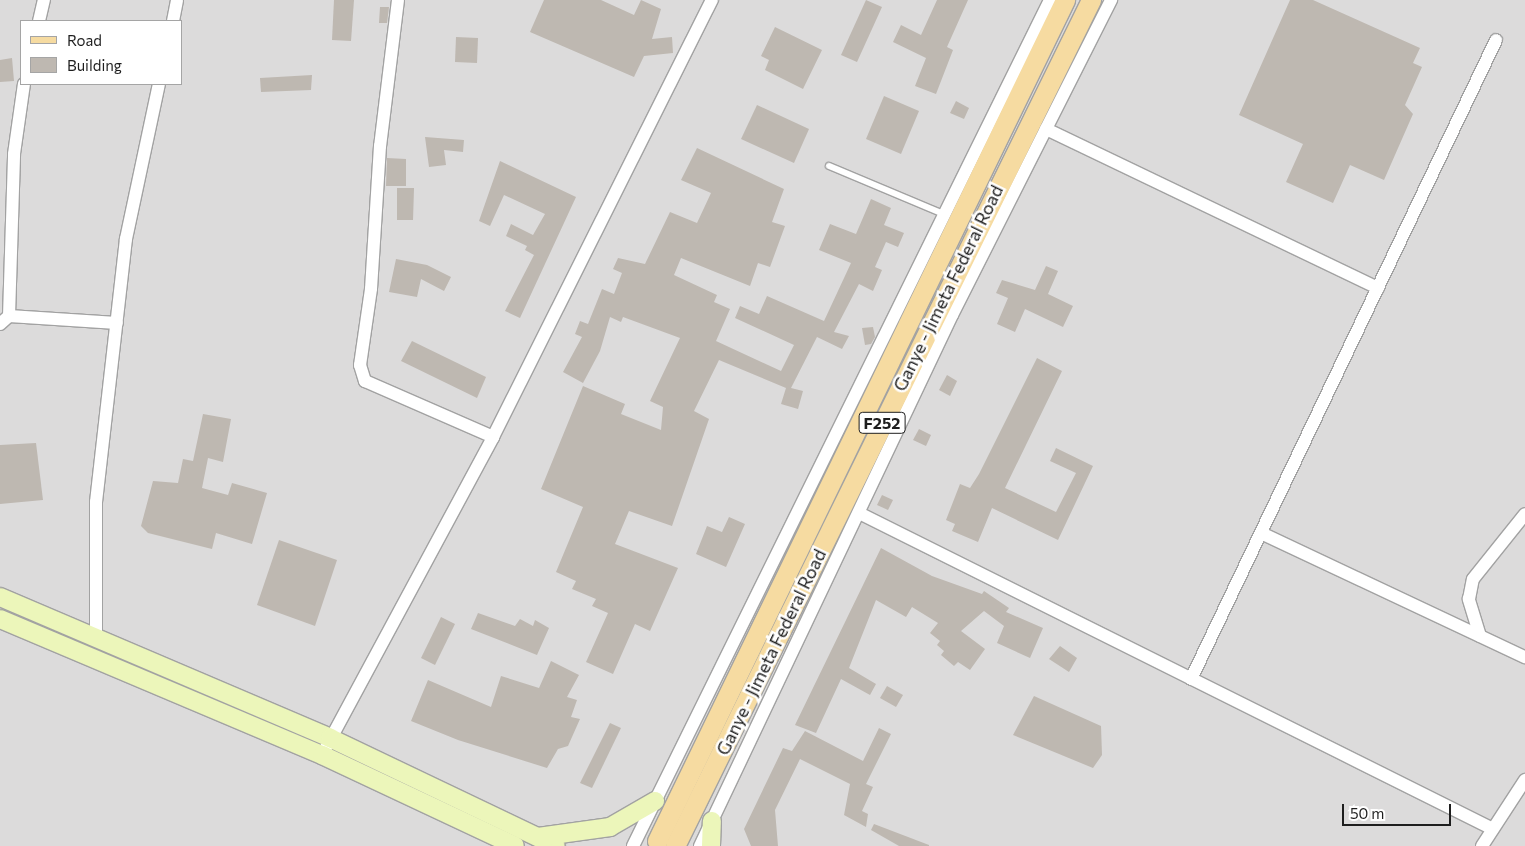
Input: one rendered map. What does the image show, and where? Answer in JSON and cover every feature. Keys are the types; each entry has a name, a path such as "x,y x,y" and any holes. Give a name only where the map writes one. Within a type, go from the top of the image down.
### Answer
{"main road":[{"name":"Ganye - Jimeta Federal Road","path":"666,844 1065,0"},
{"name":"Ganye - Jimeta Federal Road","path":"666,844 1091,0"},
{"path":"0,597 96,636 330,738 556,846"},
{"path":"0,619 322,755 515,846"},
{"path":"538,837 610,827 655,801"},
{"path":"711,846 712,821"}],"street":[{"path":"39,20 44,0"},
{"path":"172,20 177,0"},
{"path":"398,0 380,146 371,289 360,365 365,381 493,437"},
{"path":"322,755 493,437 712,0"},
{"path":"633,846 1050,0"},
{"path":"700,846 858,513 1111,0"},
{"path":"1191,679 1496,40"},
{"path":"24,85 14,154 4,320 116,323"},
{"path":"96,636 96,502 116,323 126,239 159,85"},
{"path":"1046,129 1378,288"},
{"path":"858,513 1493,828"},
{"path":"1480,636 1469,598 1473,579 1525,514"},
{"path":"1261,533 1525,657"},
{"path":"1482,846 1525,780"}],"lane":[{"path":"829,166 944,214"}],"shaded area":[{"path":"0,0 1525,0 1525,846 0,846"}],"building":[{"path":"334,0 354,0 351,41 332,40"},
{"path":"544,0 601,0 634,15 641,0 661,9 652,39 672,37 673,53 644,56 634,77 530,32"},
{"path":"866,0 882,7 857,62 841,55"},
{"path":"937,0 968,0 947,47 953,50 936,94 915,86 926,58 893,42 901,25 921,35"},
{"path":"1290,0 1313,0 1420,48 1413,63 1422,67 1405,105 1413,114 1384,180 1350,165 1333,203 1286,182 1303,144 1239,115"},
{"path":"380,7 389,7 387,23 379,23"},
{"path":"775,27 822,50 803,89 765,70 769,60 761,56"},
{"path":"456,37 478,38 477,63 455,62"},
{"path":"12,58 14,81 0,82 0,60"},
{"path":"312,75 311,90 261,92 260,78"},
{"path":"884,96 919,111 901,154 866,139"},
{"path":"956,101 969,108 964,119 950,113"},
{"path":"757,105 809,129 794,163 741,139"},
{"path":"425,137 464,140 463,152 444,150 446,165 429,167"},
{"path":"697,148 784,189 772,222 785,226 770,267 758,263 750,286 681,258 674,275 717,295 714,302 730,309 716,341 781,371 794,345 735,318 740,306 759,314 767,296 824,321 851,263 819,250 830,224 856,234 871,199 891,208 884,225 904,233 898,247 886,242 875,267 882,270 873,291 859,284 834,332 849,336 842,349 817,337 791,388 803,391 798,409 781,404 786,388 719,360 694,411 709,419 672,526 629,511 615,544 678,568 650,631 635,624 613,674 586,662 608,613 592,606 596,599 572,589 576,581 556,572 583,507 541,489 583,386 625,404 621,414 661,430 663,407 650,401 680,338 623,317 621,322 610,317 600,351 583,383 563,372 582,337 575,334 580,321 588,324 602,289 614,294 622,273 613,269 618,258 645,264 670,212 697,223 711,193 681,180"},
{"path":"387,158 406,159 406,186 386,186"},
{"path":"500,161 576,197 520,318 505,311 534,255 525,250 527,246 506,236 511,224 533,235 545,214 504,195 490,226 479,221"},
{"path":"397,188 414,188 413,220 397,220"},
{"path":"396,259 427,265 451,277 444,291 421,279 417,297 389,292"},
{"path":"1046,266 1058,271 1048,294 1073,306 1063,327 1025,309 1015,332 997,324 1008,298 996,293 1002,280 1035,290"},
{"path":"873,327 875,337 871,344 865,345 862,328"},
{"path":"412,341 486,377 477,398 401,361"},
{"path":"1037,358 1062,371 1005,488 1056,512 1076,473 1050,461 1056,448 1093,466 1058,540 992,508 978,542 952,531 955,524 946,520 960,484 970,488 979,474"},
{"path":"947,375 957,381 950,396 939,390"},
{"path":"203,414 231,419 223,462 208,458 202,488 228,495 232,483 267,493 252,544 216,533 212,549 148,533 141,526 153,481 178,483 183,459 193,461"},
{"path":"919,429 931,435 926,446 913,440"},
{"path":"36,443 43,500 0,504 0,445"},
{"path":"882,495 893,500 888,510 877,505"},
{"path":"729,517 745,524 726,567 696,554 707,526 722,532"},
{"path":"279,540 337,560 315,626 257,605"},
{"path":"881,548 932,576 982,594 984,591 1009,608 1006,612 1043,628 1030,658 997,643 1004,626 984,611 961,631 985,649 970,670 958,662 954,666 941,655 944,651 937,645 940,641 930,633 938,623 912,607 906,617 876,600 849,668 876,684 870,695 841,679 816,733 795,725"},
{"path":"478,613 515,626 520,619 533,626 535,620 549,628 537,655 471,629"},
{"path":"441,617 455,624 435,665 421,658"},
{"path":"1060,646 1077,658 1069,672 1049,659"},
{"path":"551,661 579,675 567,697 577,700 571,717 580,719 568,746 558,749 547,768 458,740 411,721 428,680 491,707 501,676 539,688"},
{"path":"887,686 903,695 896,707 880,698"},
{"path":"1034,696 1101,726 1102,755 1093,768 1013,735"},
{"path":"610,723 621,728 592,788 580,783"},
{"path":"879,728 891,734 866,784 873,787 862,811 868,814 866,827 844,815 850,784 800,759 775,810 778,846 751,846 744,829 783,748 792,751 805,731 863,761"},
{"path":"874,824 929,846 899,846 871,830"}]}
